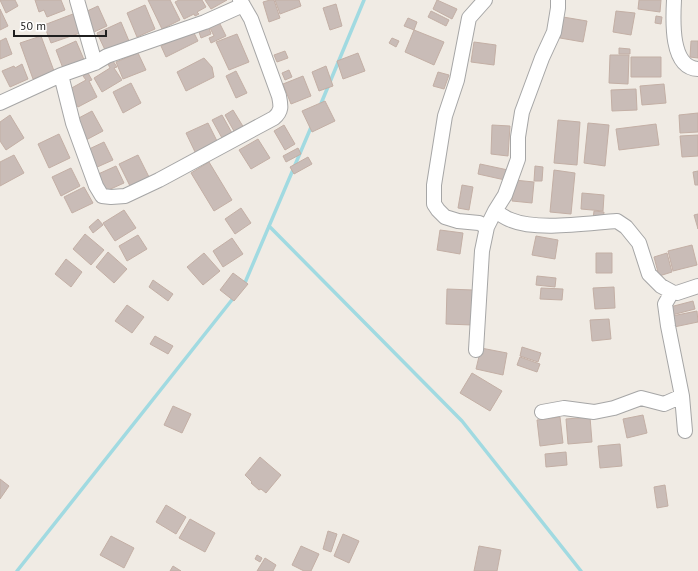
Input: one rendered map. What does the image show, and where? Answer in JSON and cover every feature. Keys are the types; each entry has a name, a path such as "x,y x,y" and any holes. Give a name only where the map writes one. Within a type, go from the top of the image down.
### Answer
{"street":[{"path":"77,0 95,63"},
{"path":"485,0 469,18 457,80 445,116 434,185 434,204 445,217 458,221 479,223 487,227"},
{"path":"476,350 482,251 487,227 505,195 518,159 518,137 522,112 542,58 554,32 558,0"},
{"path":"674,0 673,34 677,50 685,64 698,69"},
{"path":"0,103 61,75 95,63 108,56 205,22 241,3 251,19 279,96 281,108 279,114 274,118 159,180 125,196 102,196 96,186 73,123 61,75"},
{"path":"495,211 512,220 529,225 564,225 616,220 626,228 639,243 649,274 661,286 677,293 698,286"},
{"path":"672,292 665,304 682,396 685,431"},
{"path":"542,412 564,408 594,412 614,408 641,398 664,404 682,396"}],"building":[{"path":"0,0 15,0 18,6 6,13"},
{"path":"35,0 61,0 65,10 47,17 44,10 39,12"},
{"path":"148,0 170,0 180,20 162,29"},
{"path":"179,0 202,0 206,7 197,12 199,14 195,16 194,14 184,19 175,2"},
{"path":"205,0 227,0 211,9"},
{"path":"274,0 280,18 269,22 263,2"},
{"path":"275,0 299,0 301,6 280,14"},
{"path":"437,0 457,9 452,19 433,9"},
{"path":"639,0 661,0 660,12 638,9"},
{"path":"336,4 342,26 330,30 323,8"},
{"path":"145,5 155,29 137,37 127,13"},
{"path":"98,6 107,26 94,32 85,12"},
{"path":"0,9 8,26 0,30"},
{"path":"431,11 449,20 446,26 428,17"},
{"path":"616,11 635,13 631,35 613,32"},
{"path":"73,14 80,33 51,43 44,25"},
{"path":"656,16 662,17 661,24 655,23"},
{"path":"563,17 587,21 583,42 560,38"},
{"path":"408,18 417,22 414,30 404,26"},
{"path":"121,22 129,41 106,52 97,33"},
{"path":"219,22 226,36 211,43 209,38 214,36 209,26"},
{"path":"208,25 211,34 201,38 198,29"},
{"path":"414,30 444,42 434,65 405,52"},
{"path":"193,31 198,41 166,57 161,46"},
{"path":"237,34 249,62 229,70 216,42"},
{"path":"41,36 54,71 33,79 20,43"},
{"path":"6,38 12,54 0,59 0,41"},
{"path":"392,38 399,41 396,47 389,43"},
{"path":"76,41 85,62 64,71 56,50"},
{"path":"691,41 698,41 698,58 690,57"},
{"path":"474,42 496,45 494,65 471,62"},
{"path":"619,48 630,49 630,54 619,54"},
{"path":"285,51 288,58 277,62 274,55"},
{"path":"138,53 146,70 123,79 116,62"},
{"path":"358,53 365,71 343,79 337,61"},
{"path":"610,55 629,55 628,84 609,83"},
{"path":"631,57 661,57 661,77 631,77"},
{"path":"204,58 212,67 214,77 186,91 177,72"},
{"path":"113,61 117,67 114,68 122,80 102,92 94,78 110,68 108,64"},
{"path":"22,64 28,79 10,87 2,71 14,66 15,68"},
{"path":"326,66 333,86 319,91 312,72"},
{"path":"289,70 292,77 285,80 282,73"},
{"path":"236,71 247,93 236,98 226,76"},
{"path":"438,72 449,75 444,89 433,86"},
{"path":"88,73 92,80 89,81 97,97 78,107 68,90 86,80 83,76"},
{"path":"303,76 311,96 291,104 283,84"},
{"path":"131,83 141,103 123,113 113,92"},
{"path":"664,84 666,103 642,105 640,86"},
{"path":"636,89 637,110 612,111 611,90"},
{"path":"325,101 335,121 312,132 302,111"},
{"path":"233,110 244,128 235,133 225,115"},
{"path":"92,111 103,131 86,140 75,120"},
{"path":"698,113 698,132 680,133 679,115"},
{"path":"10,115 24,138 6,150 0,141 0,122"},
{"path":"222,115 232,133 222,138 212,120"},
{"path":"558,120 580,122 577,165 554,163"},
{"path":"208,123 218,143 196,154 186,133"},
{"path":"588,123 609,125 605,166 584,163"},
{"path":"656,124 659,145 619,150 616,129"},
{"path":"284,125 295,144 285,150 274,131"},
{"path":"492,125 510,126 508,156 491,154"},
{"path":"59,134 70,158 49,168 38,144"},
{"path":"698,135 698,156 682,157 680,136"},
{"path":"258,139 270,158 251,169 239,150"},
{"path":"104,142 113,160 95,168 87,150"},
{"path":"298,148 301,154 286,162 283,156"},
{"path":"14,155 24,173 0,186 0,162"},
{"path":"138,155 149,177 130,186 119,164"},
{"path":"308,157 312,164 294,174 290,167"},
{"path":"209,162 232,200 214,211 191,173"},
{"path":"480,164 508,170 505,180 478,174"},
{"path":"116,166 124,183 104,192 96,175"},
{"path":"535,166 543,167 542,181 534,181"},
{"path":"71,168 80,186 61,196 52,177"},
{"path":"554,170 575,173 571,214 550,212"},
{"path":"698,171 698,185 695,185 693,172"},
{"path":"514,180 534,182 532,203 512,201"},
{"path":"462,185 473,187 469,210 458,208"},
{"path":"84,187 93,203 72,213 64,197"},
{"path":"582,193 604,195 603,211 581,209"},
{"path":"241,208 251,223 235,234 225,219"},
{"path":"124,210 136,228 115,241 103,223"},
{"path":"594,211 604,212 603,220 593,219"},
{"path":"698,214 698,229 694,215"},
{"path":"98,219 103,225 93,233 89,227"},
{"path":"440,230 463,233 460,254 437,250"},
{"path":"85,234 104,250 91,265 73,249"},
{"path":"138,235 147,249 127,261 119,246"},
{"path":"536,236 558,240 555,259 532,255"},
{"path":"232,238 243,254 223,267 213,251"},
{"path":"692,245 697,265 673,271 668,251"},
{"path":"108,252 127,269 114,283 96,267"},
{"path":"204,253 220,271 203,285 187,267"},
{"path":"596,253 612,253 612,273 596,273"},
{"path":"667,253 672,272 659,276 654,257"},
{"path":"66,259 82,272 71,287 55,274"},
{"path":"233,273 248,284 234,301 220,290"},
{"path":"537,276 556,278 555,287 536,285"},
{"path":"153,280 173,294 168,301 149,287"},
{"path":"614,287 615,308 595,309 593,288"},
{"path":"541,288 563,289 562,300 540,299"},
{"path":"447,289 473,290 472,325 446,324"},
{"path":"693,301 695,309 672,315 670,307"},
{"path":"127,305 144,317 132,333 115,321"},
{"path":"697,311 698,322 674,327 672,316"},
{"path":"609,319 611,339 592,341 590,320"},
{"path":"155,336 173,346 168,354 150,344"},
{"path":"522,347 541,353 538,362 520,356"},
{"path":"481,348 507,353 503,375 476,369"},
{"path":"520,357 540,364 537,372 517,365"},
{"path":"472,373 502,391 490,411 460,393"},
{"path":"173,406 191,414 182,433 164,425"},
{"path":"643,415 647,433 627,438 623,419"},
{"path":"560,417 563,443 540,446 537,420"},
{"path":"590,417 592,442 568,444 566,419"},
{"path":"620,444 622,466 600,468 598,446"},
{"path":"566,452 567,465 546,467 545,454"},
{"path":"260,457 281,475 266,493 261,489 259,490 245,475"},
{"path":"0,479 9,486 0,499"},
{"path":"665,485 668,506 657,508 654,487"},
{"path":"166,505 186,517 176,534 156,522"},
{"path":"190,519 215,533 205,552 179,538"},
{"path":"328,531 337,534 331,552 323,549"},
{"path":"343,534 359,541 349,563 334,556"},
{"path":"111,536 134,548 124,568 100,555"},
{"path":"301,546 319,554 311,571 304,571 292,565"},
{"path":"479,546 501,550 497,571 474,571"},
{"path":"257,555 262,558 260,562 255,559"},
{"path":"265,558 276,565 273,571 257,571"},
{"path":"173,566 181,571 170,571"}],"waterway":[{"path":"320,106 364,0"},
{"path":"244,285 312,125"},
{"path":"269,226 462,421 581,571"},
{"path":"17,571 235,296"}]}
